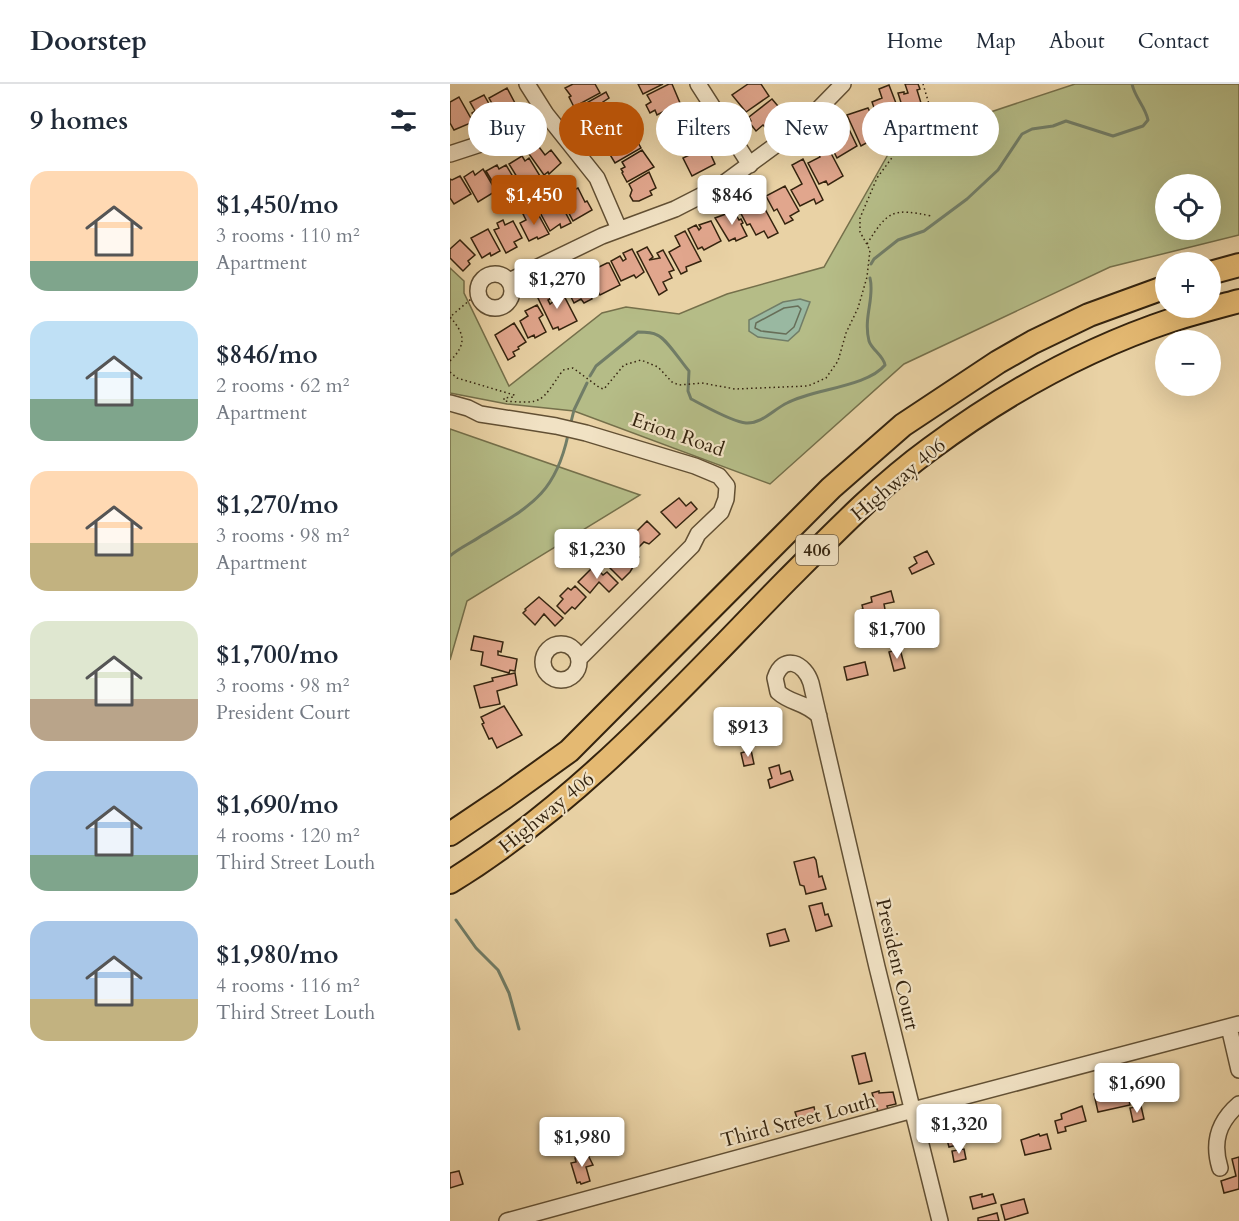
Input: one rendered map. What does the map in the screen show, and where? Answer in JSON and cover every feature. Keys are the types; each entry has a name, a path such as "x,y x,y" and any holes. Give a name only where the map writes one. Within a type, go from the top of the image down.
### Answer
{"highway":[{"path":"1221,270 1239,265"},
{"name":"Highway 406","path":"450,834 569,751 831,488 903,425 998,362 1033,342 1089,315 1155,291"},
{"name":"Highway 406","path":"450,882 524,833 606,763 837,530 930,449 1054,370 1105,346 1171,320 1239,300"}],"street":[{"path":"527,84 538,102"},
{"path":"698,84 750,165"},
{"path":"509,281 619,229 675,209 720,186 803,125 843,84"},
{"path":"547,115 597,178 619,229"},
{"path":"450,154 468,148"},
{"path":"489,275 500,275 509,281 512,292 508,302 498,308 487,307 478,293 480,282 489,275"},
{"name":"Erion Road","path":"450,403 480,414 558,422 717,465 726,472 734,485 733,507 727,517 703,542 692,546 579,659"},
{"name":"President Court","path":"819,716 940,1221"},
{"path":"1234,1026 1239,1070"},
{"name":"Third Street Louth","path":"507,1221 913,1110 1234,1026"},
{"path":"1220,1168 1215,1151 1218,1134 1228,1113 1239,1104"}],"path":[{"path":"450,372 457,378 514,395 514,397 504,398 504,401 533,403 544,397 563,370 573,368 604,389 624,365 641,360 658,367 672,382 679,385 702,383 735,389 777,388 808,386 826,378 838,361 867,277 870,250 860,232 860,218 877,178 908,136 935,124 923,84"},
{"path":"867,244 876,229 889,215 904,210 931,216"},
{"path":"450,361 458,353 463,341 460,328 450,317 478,293"}],"shaded area":[{"path":"1075,84 1239,84 1239,235 1221,239 1221,174 1155,174 1155,240 1219,240 1170,252 1155,252 1155,256 1110,267 904,364 770,484 574,411 507,404 450,393 450,268 464,281 464,293 509,386 602,313 626,307 679,314 727,294 824,267 887,156 999,156 999,109"},
{"path":"450,429 640,495 467,601 450,660"}],"water":[{"path":"800,299 810,302 799,331 788,341 758,337 749,331 749,320 783,302"}],"building":[{"path":"573,84 595,84 600,93 583,102 572,102 569,97 571,96 565,88"},
{"path":"638,84 663,84 643,94"},
{"path":"672,84 680,102 656,102 656,112 655,110 650,113 646,105 651,102 647,95"},
{"path":"748,84 761,84 769,96 752,108 752,102 738,102 732,95"},
{"path":"905,84 918,84 920,89 917,90 921,102 901,102 898,93 908,93"},
{"path":"889,85 896,102 872,102 882,98 879,89"},
{"path":"507,88 514,102 491,102 489,98"},
{"path":"606,92 609,98 603,102 588,102"},
{"path":"484,95 488,102 470,102"},
{"path":"459,97 468,113 468,124 454,130 450,123 450,102"},
{"path":"764,105 764,126 756,131 752,126 752,115"},
{"path":"862,110 861,146 850,122 850,114"},
{"path":"850,131 857,146 850,150"},
{"path":"551,150 561,163 549,174 548,172 544,175 530,156 547,156"},
{"path":"644,153 654,167 627,182 621,169 625,167 622,162 632,156 644,156"},
{"path":"522,156 525,161 529,158 540,176 523,187 509,164"},
{"path":"611,156 627,156 615,163"},
{"path":"711,156 715,164 692,176 683,158"},
{"path":"832,156 843,176 828,185 826,181 819,184 808,163 820,157"},
{"path":"803,159 823,200 816,204 814,199 800,206 791,190 802,184 792,165"},
{"path":"497,165 499,169 506,165 518,185 501,196 486,171"},
{"path":"483,169 496,191 478,202 464,177 473,171 475,175"},
{"path":"649,172 656,188 650,191 652,195 639,201 633,201 629,184"},
{"path":"460,176 471,194 454,204 450,198 450,179"},
{"path":"785,186 799,211 790,216 793,220 785,224 777,209 774,211 766,196"},
{"path":"578,188 592,210 573,221 560,196"},
{"path":"556,195 571,223 561,228 560,224 550,231 536,205 544,201 546,204 551,201 549,198"},
{"path":"747,198 751,205 759,198 778,233 768,238 764,231 756,235 750,224 747,225 736,204"},
{"path":"530,210 533,215 537,212 549,234 529,241 520,223 526,220 523,214"},
{"path":"734,211 739,220 741,219 747,236 736,241 735,238 729,241 715,218"},
{"path":"503,220 505,225 513,221 522,238 514,242 517,247 506,253 494,230 499,228 497,223"},
{"path":"711,221 721,241 704,250 702,247 698,249 688,229 696,225 699,230 701,228 699,225"},
{"path":"488,229 500,251 482,258 471,238"},
{"path":"685,231 701,261 686,267 687,271 681,274 669,252 680,246 675,236"},
{"path":"460,240 475,255 468,261 470,264 463,271 450,258 450,249"},
{"path":"647,247 653,257 649,260 660,258 657,253 663,250 674,270 669,272 672,278 663,282 667,290 659,295 637,252"},
{"path":"632,249 644,272 636,278 634,275 621,281 611,261 620,256 623,261 626,259 623,253"},
{"path":"595,261 599,267 609,263 620,285 600,295 598,291 596,292 592,278 589,280 583,268"},
{"path":"581,270 591,290 589,291 592,299 584,303 581,299 574,303 563,281"},
{"path":"545,289 550,304 562,292 577,321 559,330 558,327 553,329 536,294"},
{"path":"537,305 543,315 539,318 546,332 535,338 534,335 528,338 520,321 528,316 525,311"},
{"path":"514,323 526,342 513,352 515,356 508,360 495,335"},
{"path":"679,498 686,506 691,502 697,509 676,528 661,512"},
{"path":"647,521 660,534 649,544 644,542 636,550 627,541"},
{"path":"620,539 639,557 622,580 603,561 609,555 607,552"},
{"path":"927,551 934,564 912,574 909,568 917,563 914,557"},
{"path":"594,566 603,575 607,572 618,583 609,592 599,582 590,593 578,582"},
{"path":"575,586 586,597 575,609 572,607 565,614 557,606 563,599 560,596 568,588 571,590"},
{"path":"891,591 894,602 884,604 886,615 881,616 883,623 865,629 863,622 861,623 859,610 863,609 862,605 872,602 871,597"},
{"path":"539,597 563,618 555,626 544,614 535,625 523,613"},
{"path":"474,636 503,642 498,655 517,659 515,671 510,670 509,673 481,665 483,652 471,650"},
{"path":"900,649 905,668 894,671 889,652"},
{"path":"865,662 868,675 847,680 844,667"},
{"path":"515,673 517,685 497,691 500,704 480,708 474,686 493,681 492,678"},
{"path":"504,706 522,735 497,748 492,738 489,739 481,717"},
{"path":"751,750 754,764 744,766 741,753"},
{"path":"779,765 781,774 790,771 793,780 770,788 768,780 772,778 769,768"},
{"path":"814,857 819,877 822,876 826,889 806,894 804,886 800,885 794,862"},
{"path":"822,903 825,915 828,914 832,926 816,931 809,906"},
{"path":"785,929 789,941 770,946 767,934"},
{"path":"865,1053 872,1081 859,1084 852,1056"},
{"path":"1109,1090 1111,1099 1128,1095 1130,1105 1098,1112 1094,1094"},
{"path":"879,1091 879,1093 893,1092 896,1104 887,1106 888,1109 878,1112 872,1093"},
{"path":"1082,1106 1086,1121 1065,1127 1066,1131 1058,1133 1055,1121 1062,1119 1061,1114"},
{"path":"1141,1106 1144,1119 1133,1122 1130,1108"},
{"path":"814,1107 816,1116 798,1121 795,1112"},
{"path":"958,1133 961,1144 949,1147 946,1136"},
{"path":"1039,1134 1040,1136 1047,1134 1051,1149 1025,1155 1021,1140"},
{"path":"964,1149 966,1159 954,1162 952,1151"},
{"path":"586,1151 593,1165 586,1167 590,1181 581,1184 577,1183 571,1163 576,1162 575,1158 579,1157 578,1154"},
{"path":"1239,1157 1239,1189 1224,1193 1221,1181 1236,1176 1232,1159"},
{"path":"459,1171 463,1184 450,1188 450,1173"},
{"path":"982,1194 982,1197 993,1194 996,1203 973,1209 970,1197"},
{"path":"1024,1199 1028,1213 1005,1220 1001,1205"},
{"path":"997,1213 999,1221 978,1221 978,1218"}],"waterway":[{"path":"871,264 898,240 924,231 967,199 998,170 1022,134 1032,129 1053,126 1066,121 1113,136 1143,126 1148,120 1132,84"},
{"path":"590,376 596,366 638,332 653,333 665,341 689,371 688,391 691,399 733,420 752,423 798,398 853,383 877,372 885,365 869,341 867,324 871,293 870,278"},
{"path":"570,426 574,410 587,383"},
{"path":"450,556 527,507 538,497 556,472 568,435"},
{"path":"456,920 476,948 498,970 509,993 519,1029"}]}
